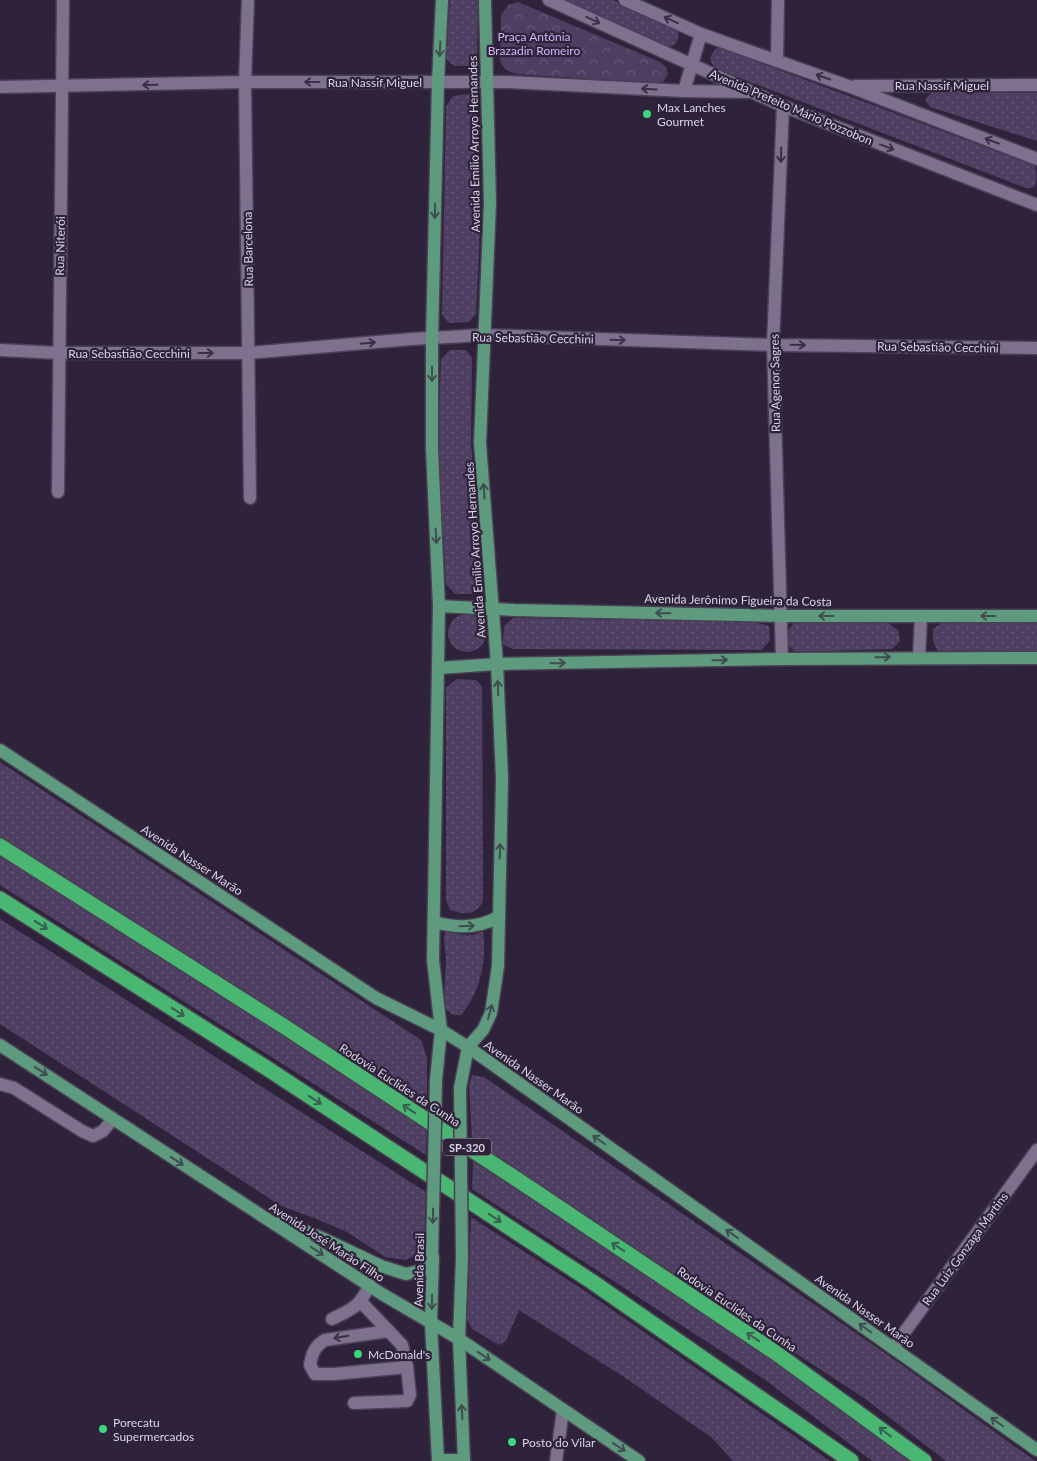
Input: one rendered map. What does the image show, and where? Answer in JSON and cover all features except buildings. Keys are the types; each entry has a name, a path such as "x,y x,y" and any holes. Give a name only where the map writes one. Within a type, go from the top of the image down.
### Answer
{"highway":[{"name":"Rodovia Euclides da Cunha","path":"0,846 285,1028 549,1201 776,1353 924,1461"},
{"path":"0,899 265,1067 591,1281 851,1461"}],"main road":[{"path":"442,0 438,82 432,339 432,449 439,606 433,960 442,1030"},
{"name":"Avenida Emílio Arroyo Hernandes","path":"459,1339 462,1257 460,1088 468,1047 483,1030 491,1013 498,966 502,778 497,664 480,443 490,203 485,0"},
{"name":"Avenida Jerônimo Figueira da Costa","path":"439,606 782,616 1037,616"},
{"path":"439,668 497,664 782,659 1037,658"},
{"name":"Avenida Nasser Marão","path":"0,750 376,998 442,1030 468,1047 1037,1450"},
{"path":"434,922 445,925 469,926 488,923 498,917"},
{"name":"Avenida Brasil","path":"438,1460 431,1323 436,1080 442,1030"},
{"name":"Avenida José Marão Filho","path":"0,1045 232,1197 459,1339 639,1461"},
{"path":"232,1197 284,1223 324,1239 380,1266 406,1274 423,1270 433,1258"},
{"path":"438,1460 464,1461 459,1339"}],"street":[{"name":"Rua Niterói","path":"58,492 63,0"},
{"name":"Rua Barcelona","path":"248,0 246,82 250,498"},
{"name":"Avenida Prefeito Mário Pozzobon","path":"549,0 783,106 1037,205"},
{"path":"625,0 701,34 848,86 1037,159"},
{"path":"778,0 778,61"},
{"path":"684,91 701,34"},
{"name":"Rua Nassif Miguel","path":"0,87 246,82 438,82 751,92"},
{"name":"Rua Nassif Miguel","path":"848,86 1037,85"},
{"name":"Rua Agenor Sagres","path":"782,659 774,345 783,106"},
{"name":"Rua Sebastião Cecchini","path":"0,350 249,353 484,335 774,345 1037,348"},
{"path":"919,657 921,616"},
{"path":"0,1084 14,1088 93,1136 103,1131 113,1119"},
{"name":"Rua Luiz Gonzaga Martins","path":"894,1348 1037,1150"},
{"path":"332,1319 356,1308 370,1285"},
{"path":"354,1403 407,1401 410,1395 407,1366 402,1345 361,1302"},
{"path":"389,1331 325,1340 312,1353 310,1365 316,1374 334,1374 407,1366"},
{"path":"556,1461 563,1410"}],"green space":[{"path":"450,0 478,0 477,59 470,66 454,66 446,59"},
{"path":"555,0 613,0 674,27 678,34 677,40 675,45 667,47"},
{"name":"Praça Antônia Brazadin Romeiro","path":"518,2 660,62 666,67 668,74 663,82 656,83 516,74 506,70 500,62 501,15 508,5"},
{"path":"721,48 1035,166 1035,187 1026,188 719,70 712,64 710,58 715,49"},
{"path":"932,92 1037,93 1037,141 930,107 925,100"},
{"path":"470,94 477,102 481,205 476,314 469,322 449,323 442,315 446,106 453,96"},
{"path":"450,350 466,350 472,357 471,442 481,585 473,594 455,594 446,584 438,448 441,359"},
{"path":"467,614 480,620 486,633 480,646 467,652 454,646 448,633 454,620"},
{"path":"513,618 755,622 769,626 770,640 762,650 512,649 503,644 504,626"},
{"path":"945,621 1036,621 1037,651 938,652 933,641 933,629"},
{"path":"795,622 887,622 898,630 900,641 892,649 795,652 788,645 788,630"},
{"path":"457,679 476,680 482,686 483,901 476,910 469,913 450,910 446,900 446,688"},
{"path":"0,762 421,1040 427,1058 427,1109 0,837"},
{"path":"0,856 427,1126 426,1155 0,885"},
{"path":"0,919 426,1192 424,1244 419,1254 405,1260 385,1257 347,1232 281,1206 0,1024"},
{"path":"446,931 468,935 483,932 484,954 481,976 473,997 461,1015 453,1015 446,1009 444,999 446,961 444,936"},
{"path":"472,1075 484,1077 895,1360 1035,1461 946,1461 864,1398 472,1141 469,1085"},
{"path":"473,1161 772,1358 912,1461 872,1461 764,1379 472,1189"},
{"path":"471,1217 585,1291 830,1461 733,1461 711,1437 624,1377 519,1310 506,1341 499,1345 472,1329 467,1319"}],"place":[{"name":"Max Lanches Gourmet","path":"647,114"},
{"name":"McDonald's","path":"358,1354"},
{"name":"Porecatu Supermercados","path":"103,1429"},
{"name":"Posto do Vilar","path":"512,1442"}]}
